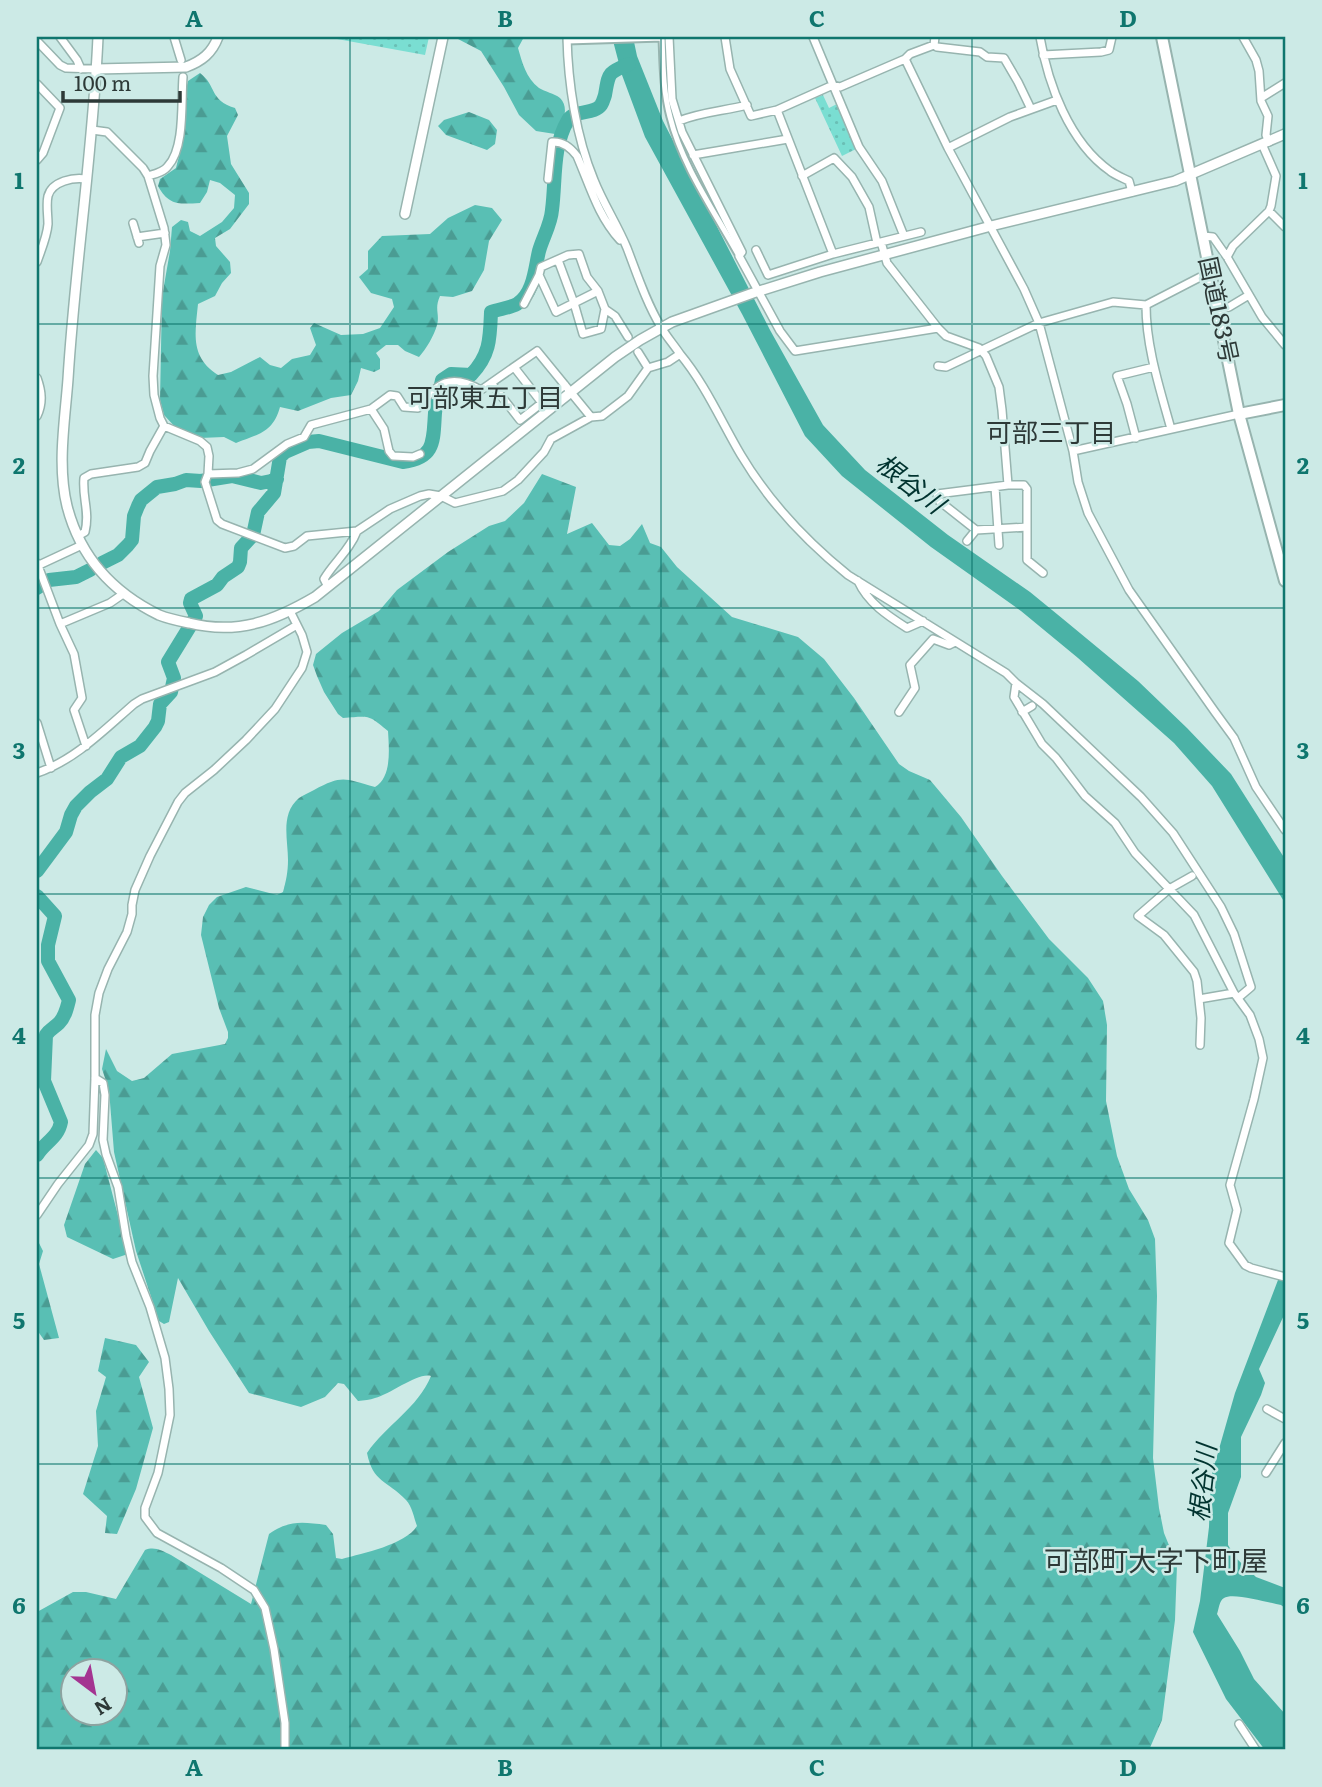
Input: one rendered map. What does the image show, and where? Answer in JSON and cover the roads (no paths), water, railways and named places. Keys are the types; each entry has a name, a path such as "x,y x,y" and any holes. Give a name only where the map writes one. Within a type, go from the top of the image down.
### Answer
{"highway":[{"name":"国道183号","path":"1162,37 1239,414 1285,581"},
{"path":"1239,414 1285,405"}],"street":[{"path":"60,37 81,69"},
{"path":"98,37 92,130 72,306 63,459 66,504 90,558 123,594 140,606 166,618 217,628 262,622 315,597 442,496 568,389 661,327 756,292 884,255 1190,176 1285,134"},
{"path":"174,37 181,60"},
{"path":"37,41 66,68 96,69 186,67 198,63 206,56 215,46 218,37"},
{"path":"405,214 443,37"},
{"path":"725,37 730,69 751,116 777,110 833,85 840,86 905,59 934,41 937,47 1004,58 1031,110"},
{"path":"813,37 859,147 882,181 904,236"},
{"path":"1040,37 1061,111 1092,155 1111,172 1129,181 1132,192"},
{"path":"1043,55 1109,50 1112,37"},
{"path":"1227,257 1233,246 1269,211 1276,176 1265,143 1268,117 1261,98 1256,60 1243,37"},
{"path":"663,38 568,40 572,92 592,176 661,327 703,388 743,457 773,501 795,527 828,559 858,581 1006,673 1043,704 1141,797 1173,833 1221,907 1234,934 1251,987 1236,995 1199,999"},
{"path":"663,38 679,121 693,155 731,228 741,252 739,256"},
{"path":"663,38 664,84 677,139 689,167 756,292 795,351 938,328"},
{"path":"905,59 1039,323 1073,451 1078,482 1105,547 1129,590 1234,737 1256,787 1285,830"},
{"path":"148,176 166,169 178,146 182,123 183,77"},
{"path":"1261,98 1285,83"},
{"path":"37,84 60,108 39,154"},
{"path":"948,148 1010,117 1057,100"},
{"path":"679,121 747,105"},
{"path":"777,110 833,254"},
{"path":"92,130 107,132 148,176 166,245 160,266 154,395 164,426 200,441 207,447 207,478 217,520 222,524 285,548 295,546 307,536 357,531 390,509 420,496 442,496 455,503 503,491 519,480 544,452 551,439 591,417 601,416 628,396 648,368 668,362 680,354"},
{"path":"693,155 788,139"},
{"path":"548,179 552,142 559,142 572,149 577,156 598,211 626,247"},
{"path":"802,176 834,158 852,177 869,206 887,263 946,336 979,348 986,356 999,387 1008,485"},
{"path":"37,262 48,225 48,194 53,187 63,182 75,178 86,179"},
{"path":"1269,211 1285,227"},
{"path":"133,223 138,240 164,233"},
{"path":"756,250 768,275 833,254 921,232"},
{"path":"1203,236 1213,237 1262,317 1285,345"},
{"path":"524,304 541,267 568,255 579,254 587,277 606,309 628,337"},
{"path":"558,260 583,334 601,329 606,309"},
{"path":"938,366 946,367 1039,323 1114,302 1146,305 1210,272"},
{"path":"539,275 556,312 598,292"},
{"path":"1218,310 1229,307 1248,295"},
{"path":"1146,305 1146,322 1154,367 1171,429"},
{"path":"207,478 253,469 287,444 304,437 311,425 371,409 390,395 397,396 404,407 418,408 430,392 454,380 468,382 481,390 537,351 591,417"},
{"path":"638,352 648,368"},
{"path":"514,366 542,403"},
{"path":"1136,438 1117,376 1154,367"},
{"path":"37,378 42,402 37,416"},
{"path":"491,383 520,421 542,403 568,389"},
{"path":"371,409 384,429 389,451 393,456 413,457 419,454"},
{"path":"1073,451 1239,414"},
{"path":"86,746 74,710 82,698 74,654 37,565 80,540 85,532 88,518 84,478 91,474 138,467 145,463 164,426"},
{"path":"1027,527 976,530 938,500 936,494 1024,485 1027,489 1027,527 1027,560 1043,573"},
{"path":"995,487 999,544"},
{"path":"967,541 976,530"},
{"path":"328,587 324,579 353,541 357,531"},
{"path":"858,581 881,611 907,628 923,621"},
{"path":"60,624 110,603 123,594"},
{"path":"37,1215 89,1145 94,1128 95,1015 99,993 108,969 127,932 135,890 169,818 185,793 246,740 275,709 302,668 307,652 290,611"},
{"path":"37,773 51,768 86,746 134,704 215,671 297,625"},
{"path":"899,712 915,688 910,665 933,639 949,645 955,642"},
{"path":"1016,683 1014,697 1042,744 1086,796 1115,823 1135,853 1194,915 1236,995 1250,1015 1263,1058 1230,1185 1237,1210 1229,1242 1245,1265 1285,1277"},
{"path":"1022,712 1032,706"},
{"path":"37,723 51,768"},
{"path":"1192,876 1170,889 1138,916 1164,935 1194,972 1198,981 1200,1045"},
{"path":"96,1078 103,1083 103,1140 118,1186 132,1262 150,1307 167,1370 170,1415 158,1474 145,1508 145,1517 157,1533 221,1568 254,1590 265,1608 285,1723 285,1750"},
{"path":"1267,1409 1285,1419"},
{"path":"1266,1473 1285,1443"},
{"path":"1239,1724 1256,1750"}],"waterway":[{"path":"37,871 66,832 76,806 107,779 121,757 140,746 155,727 160,704 171,692 174,678 168,662 196,616 191,599 217,585 223,577 238,567 241,548 253,535 258,512 274,493 280,457 308,442 319,441 403,462 414,460 427,452 433,439 442,380 451,374 471,375 482,361 488,346 491,312 517,304 523,300 530,287 549,225 557,152 568,120 575,114 598,108 610,75 629,64"},
{"path":"102,563 118,555 132,540 134,516 138,506 141,500 157,487 186,480 201,481 232,476 261,483 277,479"},
{"path":"37,588 49,580 76,577 90,570"},
{"path":"37,896 55,916 48,945 48,961 69,1000 63,1018 46,1035 44,1081 61,1122 57,1132 37,1155"}],"district":[{"name":"可部東五丁目","path":"485,398"},
{"name":"可部三丁目","path":"1051,433"},
{"name":"可部町大字下町屋","path":"1156,1561"}],"water label":[{"name":"根谷川","path":"910,484"},
{"name":"根谷川","path":"1203,1483"}]}
